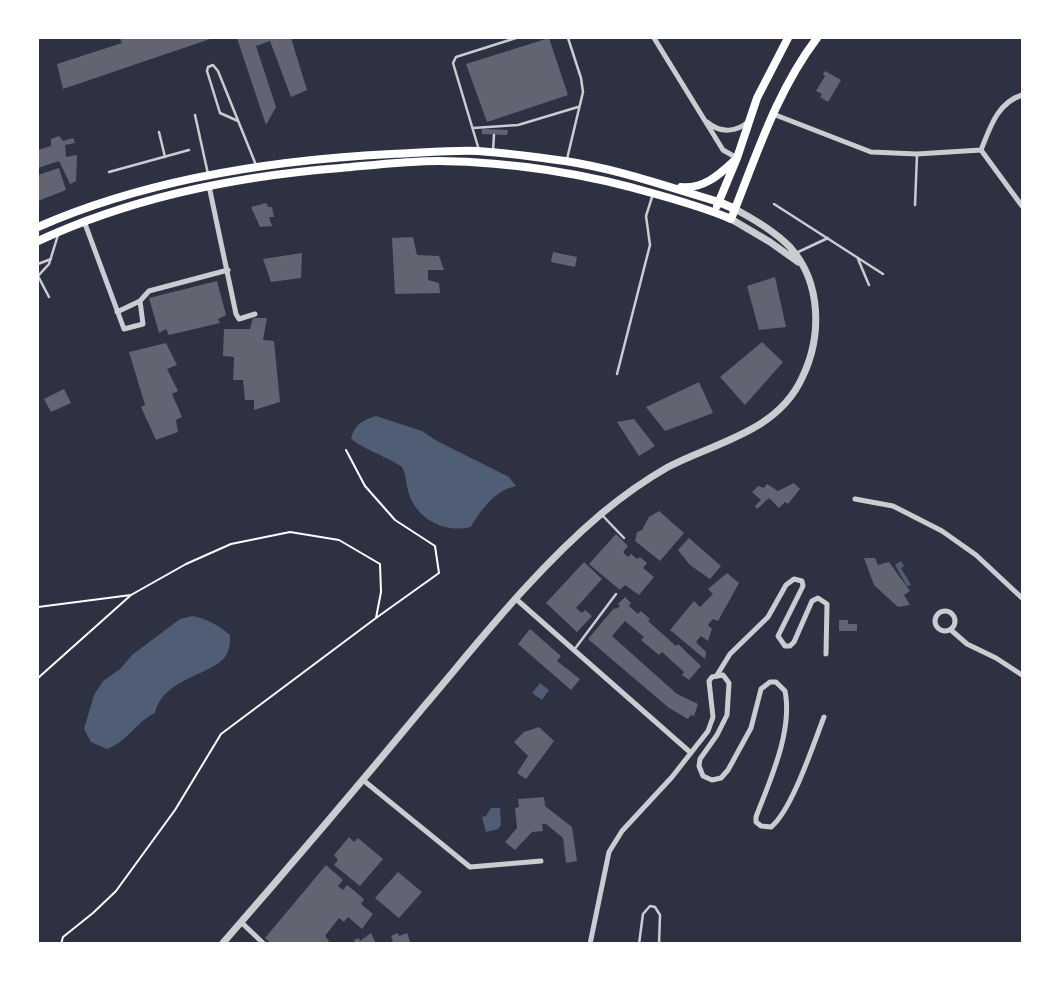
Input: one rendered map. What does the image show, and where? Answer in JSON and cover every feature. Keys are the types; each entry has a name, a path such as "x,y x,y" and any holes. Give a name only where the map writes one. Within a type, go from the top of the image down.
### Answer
{"main road":[{"path":"715,212 770,69 788,38"},
{"path":"38,241 84,221 138,204 210,186 294,171 438,161 562,172 653,193 715,212 731,219 773,114 799,64 816,38"},
{"path":"38,228 90,206 139,192 209,176 347,156 479,151 566,161 601,168 664,185 719,202 735,209"},
{"path":"664,185 698,187 737,158"}],"street":[{"path":"654,38 724,150 737,158"},
{"path":"981,150 1000,110 1009,102 1022,95"},
{"path":"773,114 858,148 890,154 981,150"},
{"path":"704,119 710,125 726,130 743,126 750,121"},
{"path":"981,150 1022,206"},
{"path":"210,186 236,314 239,318 255,314"},
{"path":"222,944 516,599 601,514 667,468 761,424 788,402 796,390 810,359 816,322 816,304 811,286 800,264 793,255 766,227 735,209"},
{"path":"731,219 793,255"},
{"path":"84,221 124,329 141,326 143,322 140,301"},
{"path":"117,312 140,301 149,291 228,270"},
{"path":"855,499 893,506 942,531 976,555 1022,598"},
{"path":"717,675 730,654 768,617 786,585 794,579 802,581 803,586 778,636 780,642 785,646 790,646 794,642 812,601 818,598 827,604 826,654"},
{"path":"516,599 691,752"},
{"path":"947,611 953,615 955,624 951,630 945,632 936,627 934,620 938,614 947,611"},
{"path":"951,630 967,644 996,658 1022,675"},
{"path":"590,944 608,852 622,831 672,777 708,731 713,717 710,681 712,677 723,675 729,683 727,715 717,735 700,759 699,766 703,776 712,780 721,778 728,770 751,728 761,689 770,682 776,682 785,691 786,718 780,749 756,817 756,822 761,826 771,827 780,820 808,759 824,717"},
{"path":"363,780 470,867 541,861"},
{"path":"240,922 264,944"}],"lane":[{"path":"479,151 474,128 453,63 456,57 516,38"},
{"path":"566,161 582,92 581,78 568,38"},
{"path":"238,122 220,113 207,71 208,67 213,65 218,71 257,168"},
{"path":"474,128 518,125 578,107"},
{"path":"195,115 209,176"},
{"path":"160,132 165,157"},
{"path":"492,152 494,135"},
{"path":"109,172 189,150"},
{"path":"915,205 917,154"},
{"path":"618,374 650,245 646,216 653,193"},
{"path":"774,204 883,274"},
{"path":"49,297 38,276 44,271 51,259 58,231"},
{"path":"793,255 828,238"},
{"path":"858,257 870,285"},
{"path":"38,264 51,259"},
{"path":"601,514 624,538"},
{"path":"574,650 616,594"},
{"path":"639,944 643,914 650,906 655,907 660,915 659,944"}],"path":[{"path":"61,944 63,937 93,913 116,891 175,810 221,734 438,574 435,546 395,520 365,486 346,450"},
{"path":"38,678 131,595 186,564 231,544 290,532 339,540 380,564 381,592 376,618"},
{"path":"38,607 131,595"}],"water":[{"path":"376,416 422,431 437,441 509,477 516,486 502,492 490,501 471,527 452,528 427,519 420,513 410,497 402,467 359,445 351,438 360,423"},
{"path":"901,561 904,566 901,568 911,585 907,586 895,565"},
{"path":"192,616 212,623 230,635 229,649 223,659 169,691 160,700 155,713 142,721 114,746 107,749 91,742 84,729 94,695 103,681 120,669 132,655 180,619"},
{"path":"540,683 549,690 542,700 532,693"},
{"path":"491,808 500,808 501,825 498,829 486,832 482,817 486,816"}],"building":[{"path":"120,38 213,38 63,89 57,64 122,43"},
{"path":"237,38 291,38 307,90 291,97 270,41 256,46 276,107 266,125"},
{"path":"549,38 568,95 487,122 466,64"},
{"path":"825,71 841,80 828,102 820,97 822,94 816,91 825,76 823,74"},
{"path":"482,129 508,130 507,135 482,134"},
{"path":"59,136 63,141 73,138 75,143 65,145 66,157 77,155 76,181 70,184 59,161 38,168 38,150 51,146 51,139"},
{"path":"59,168 66,190 38,201 38,175"},
{"path":"266,203 268,207 272,207 274,217 269,217 272,226 260,227 251,207"},
{"path":"413,237 417,255 439,256 444,270 428,270 428,280 439,283 440,293 395,294 392,238"},
{"path":"553,252 577,257 575,267 551,262"},
{"path":"302,253 301,278 271,282 263,259"},
{"path":"775,277 786,327 759,330 747,286"},
{"path":"217,281 226,315 218,319 220,323 169,335 166,329 159,333 149,298"},
{"path":"253,318 267,318 263,340 274,341 280,402 254,410 254,400 245,400 243,380 233,380 234,357 223,356 224,329 250,329"},
{"path":"762,342 783,362 745,405 720,377"},
{"path":"166,343 177,365 167,369 178,391 172,394 182,417 176,420 178,432 156,440 141,407 145,405 129,352"},
{"path":"699,382 713,413 665,431 646,407"},
{"path":"64,389 71,403 51,412 44,399"},
{"path":"634,419 655,446 639,456 617,422"},
{"path":"794,483 800,489 788,504 785,502 779,508 769,498 757,509 755,506 761,500 752,492 758,486 764,488 767,484 778,491"},
{"path":"659,511 684,533 660,561 635,541 637,532 642,530 649,517"},
{"path":"616,534 628,546 623,552 628,557 631,554 637,559 640,557 647,563 643,568 654,577 639,595 625,585 620,590 589,564"},
{"path":"689,538 721,566 710,579 690,565 678,550"},
{"path":"864,558 875,558 878,565 889,562 910,591 904,595 910,605 898,607 874,585"},
{"path":"584,562 602,579 576,608 582,613 585,610 592,616 577,632 546,603"},
{"path":"727,573 739,583 718,621 713,619 708,625 712,629 708,641 701,636 696,642 706,652 705,659 670,630 694,601 700,607 713,594 708,589"},
{"path":"625,597 631,603 629,606 638,614 641,611 650,619 648,621 676,646 678,644 701,666 689,680 682,675 684,672 662,652 659,655 641,640 644,637 625,621 612,636 677,694 698,704 694,716 691,715 688,719 669,708 588,639 614,608 616,609 620,606 618,604"},
{"path":"839,620 848,620 848,624 857,624 857,631 839,631"},
{"path":"530,629 561,656 557,661 580,679 571,690 518,644"},
{"path":"539,727 554,741 526,779 517,773 528,756 514,742 524,732"},
{"path":"544,797 545,806 572,827 577,861 566,863 563,838 546,824 542,824 543,831 532,832 515,850 505,842 517,828 515,808 519,807 518,799"},
{"path":"349,837 354,842 358,838 383,859 360,886 334,865 338,860 334,855"},
{"path":"326,865 343,880 338,886 343,890 347,885 364,899 361,904 373,914 362,929 348,917 344,922 339,918 325,936 329,941 327,944 272,944 265,938"},
{"path":"398,872 422,892 399,918 375,898"},
{"path":"371,933 376,944 355,944 354,940 359,938 360,941"},
{"path":"398,933 399,936 407,933 411,944 388,944 393,941 391,936"}]}
